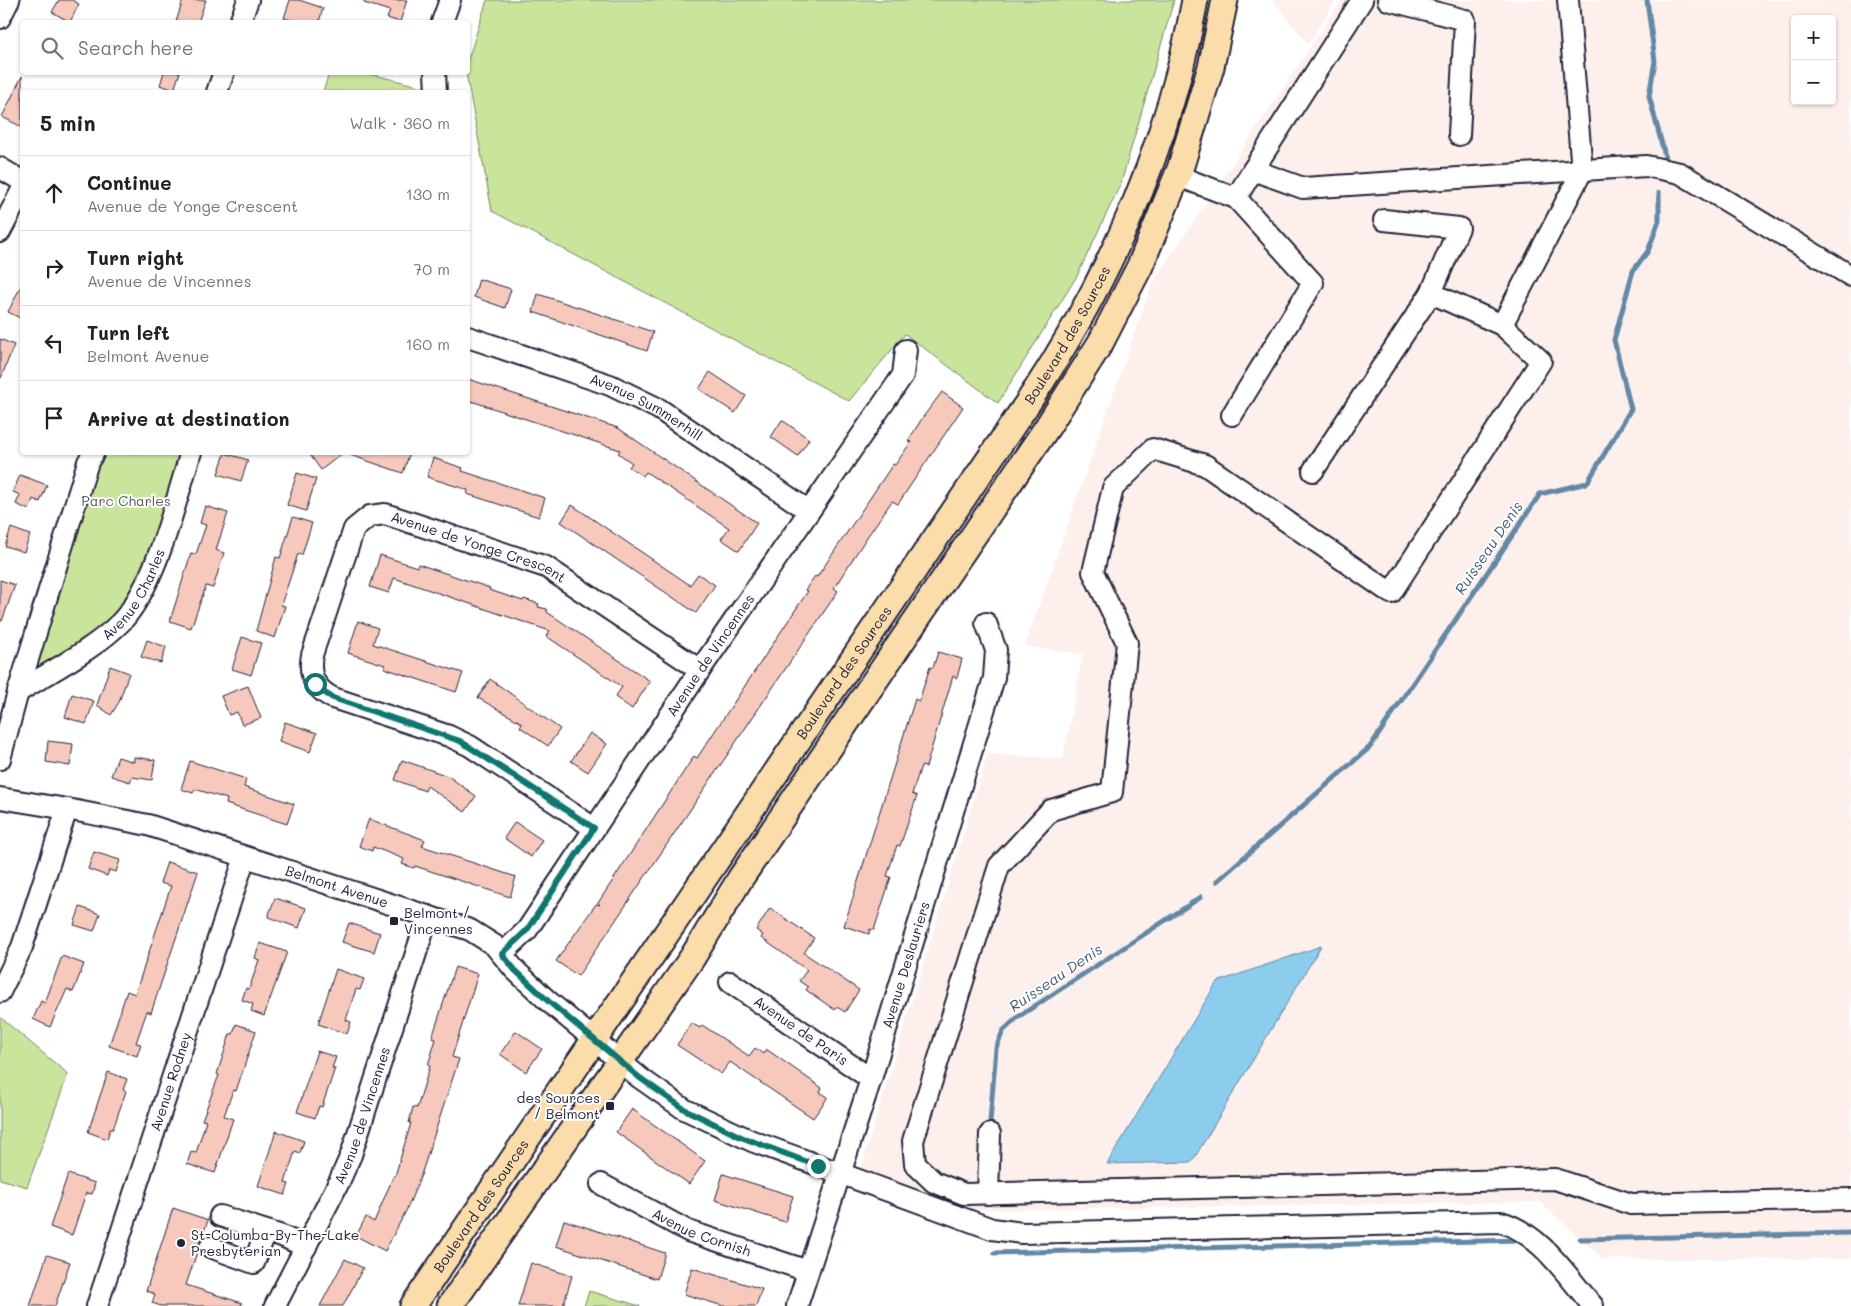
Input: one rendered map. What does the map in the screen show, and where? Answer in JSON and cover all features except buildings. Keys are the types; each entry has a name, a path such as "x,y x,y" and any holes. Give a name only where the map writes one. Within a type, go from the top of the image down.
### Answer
{"main road":[{"name":"Boulevard des Sources","path":"413,1306 1024,409 1084,313 1117,247 1153,159 1176,84 1195,0"},
{"path":"450,1306 711,929 740,879 1077,382 1101,342 1130,286 1178,176 1209,74 1225,0"}],"street":[{"path":"0,18 9,0"},
{"path":"241,20 248,0"},
{"path":"443,20 450,0"},
{"path":"1236,198 1362,0"},
{"path":"1388,0 1465,20 1459,135"},
{"path":"1502,325 1582,172 1568,0"},
{"path":"218,90 223,75"},
{"path":"435,75 436,90"},
{"path":"1253,170 1303,188 1582,172 1646,166 1680,173 1851,276"},
{"path":"0,168 20,179"},
{"path":"1178,176 1236,198 1313,283 1232,415"},
{"path":"0,232 20,194"},
{"path":"1313,471 1431,293 1459,228 1384,220"},
{"path":"1431,293 1502,325 1541,362 1391,593 1205,465 1153,449 1113,488 1093,572 1127,643 1112,792 1052,810 999,866 913,1142 915,1164 934,1182 964,1194 1555,1179 1631,1204 1851,1199"},
{"name":"Avenue Summerhill","path":"470,338 610,386 659,409 808,511"},
{"name":"Avenue de Vincennes","path":"502,954 527,930 700,670 903,375 906,350"},
{"path":"0,759 18,692 88,462 92,455"},
{"name":"Avenue Charles","path":"18,692 102,638 121,621 136,602 148,581 191,455"},
{"name":"Avenue de Yonge Crescent","path":"594,828 465,743 333,698 320,690 311,671 312,655 354,529 370,516 385,514 538,563 568,581 700,670"},
{"name":"Avenue Deslauriers","path":"797,1306 871,1079 994,678 996,650 986,623"},
{"name":"Belmont Avenue","path":"0,798 67,808 148,825 428,916 480,935 502,954 515,970 548,1001 621,1060 640,1078 684,1109 752,1141 992,1229 1022,1233 1501,1222 1515,1226 1535,1239 1593,1306"},
{"path":"0,992 22,947 67,808"},
{"name":"Avenue Rodney","path":"97,1306 245,857"},
{"name":"Avenue de Vincennes","path":"275,1306 351,1155 428,916"},
{"name":"Avenue de Paris","path":"730,982 871,1079"},
{"path":"988,1194 990,1134"},
{"name":"Avenue Cornish","path":"601,1184 688,1231 808,1271"},
{"path":"220,1216 306,1247"},
{"path":"210,1247 254,1262 266,1231"}],"shaded area":[{"path":"1273,0 1336,0 1308,44"},
{"path":"1342,0 1851,0 1851,1259 1603,1259 1540,1202 972,1210 860,1171 988,754 1063,759 1083,654 1025,646 1152,284"}],"green space":[{"path":"487,0 1174,0 1121,183 1077,276 998,403 905,334 849,401 492,211 466,75 470,75 470,54"},
{"path":"328,75 374,75 423,87 424,90 324,90"},
{"name":"Parc Charles","path":"93,455 190,455 136,603 18,692"},
{"path":"0,1017 68,1074 27,1187 0,1179"},
{"path":"589,1291 640,1306 584,1306"}],"water":[{"path":"1321,946 1192,1162 1107,1164 1217,982"}],"waterway":[{"name":"Ruisseau Denis","path":"1647,0 1655,61 1649,96 1665,156"},
{"name":"Ruisseau Denis","path":"1217,881 1370,747 1540,494 1587,483 1631,409 1614,340 1633,271 1648,251 1659,221 1659,193"},
{"name":"Ruisseau Denis","path":"990,1122 996,1048 1003,1031 1018,1017 1201,897"},
{"path":"1580,1239 1851,1233"},
{"path":"994,1253 1520,1240"}],"place":[{"name":"Belmont / Vincennes","path":"394,921"},
{"name":"des Sources / Belmont","path":"610,1106"},
{"name":"St-Columba-By-The-Lake Presbyterian","path":"181,1243"}],"route":[{"path":"315,684 325,694 333,698 449,736 470,746 594,828 527,930 521,938 502,954 515,970 548,1001 621,1060 640,1078 684,1109 741,1137 818,1166"}]}
